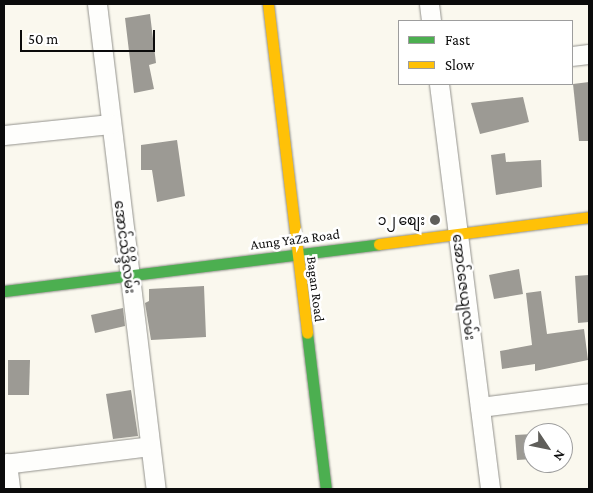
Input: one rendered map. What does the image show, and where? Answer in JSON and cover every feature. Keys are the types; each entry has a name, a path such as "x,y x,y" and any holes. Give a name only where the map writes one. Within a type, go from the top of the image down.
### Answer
{"street":[{"name":"အောင်သိဒ္ဒိလမ်း","path":"97,4 128,275 156,489"},
{"name":"Bagan Road","path":"268,4 296,255 326,489"},
{"path":"429,4 431,20"},
{"path":"573,56 589,54"},
{"name":"အောင်ဇေယျလမ်း","path":"439,85 490,489"},
{"path":"4,134 110,124"},
{"name":"Aung YaZa Road","path":"4,291 589,217"},
{"path":"480,407 589,393"},
{"path":"10,489 5,463 150,446"}],"building":[{"path":"150,14 156,63 149,65 154,89 134,93 125,18"},
{"path":"589,82 589,141 579,141 573,84"},
{"path":"523,97 529,122 480,134 471,103"},
{"path":"177,140 185,196 157,202 152,170 141,170 141,145"},
{"path":"505,153 506,162 541,160 542,187 496,195 491,155"},
{"path":"519,269 523,294 494,299 489,275"},
{"path":"589,275 589,322 578,323 575,276"},
{"path":"204,286 206,337 151,340 145,303 149,301 149,289"},
{"path":"541,291 547,334 584,329 588,360 535,371 535,364 502,369 500,351 532,345 526,293"},
{"path":"123,308 125,326 95,333 91,315"},
{"path":"8,360 30,360 29,395 8,395"},
{"path":"131,390 138,436 113,439 106,394"},
{"path":"515,435 523,435 523,460 517,460"}],"traffic: fast":[{"path":"4,291 379,244"},
{"path":"307,333 326,489"}],"traffic: slow":[{"path":"268,4 307,333"},
{"path":"379,244 589,217"}],"place":[{"name":"၁၂ စျေး","path":"435,220"}]}
